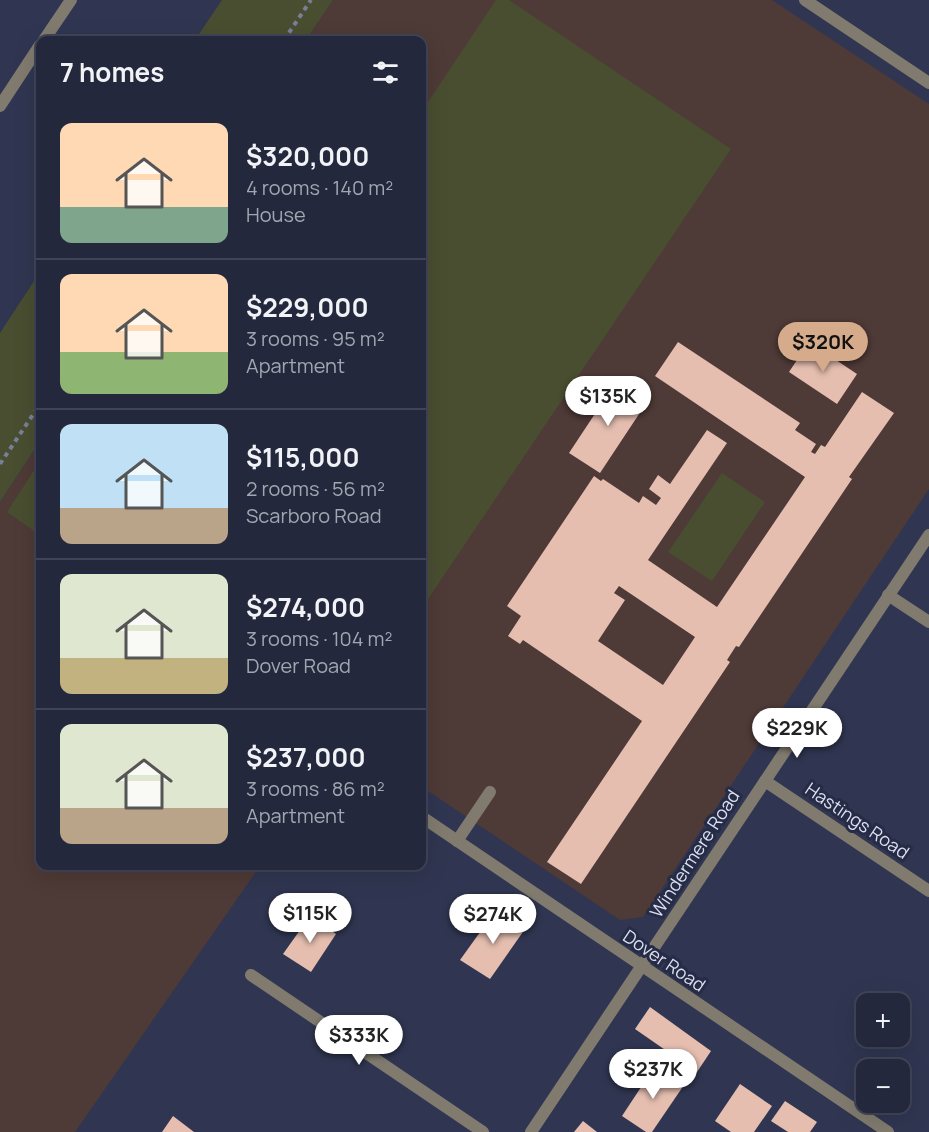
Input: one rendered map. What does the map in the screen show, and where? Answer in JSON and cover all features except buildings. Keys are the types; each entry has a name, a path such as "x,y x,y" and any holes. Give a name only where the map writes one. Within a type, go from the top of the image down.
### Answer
{"street":[{"path":"47,36 71,0"},
{"path":"805,0 929,83"},
{"path":"0,106 36,51"},
{"name":"Windermere Road","path":"531,1132 929,536"},
{"path":"888,595 929,622"},
{"name":"Hastings Road","path":"765,781 929,891"},
{"path":"457,841 490,792"},
{"name":"Dover Road","path":"426,820 642,968 888,1132"},
{"path":"251,975 483,1132"}],"path":[{"path":"287,36 310,0"},
{"path":"0,464 36,410"}],"shaded area":[{"path":"333,0 772,0 929,104 929,489 643,917 620,920 426,790 426,36 309,36"},
{"path":"36,447 36,870 257,870 75,1132 0,1132 0,502"}],"green space":[{"path":"222,0 333,0 309,36 198,36"},
{"path":"496,0 509,0 731,149 426,602 426,105"},
{"path":"36,278 36,447 0,502 0,333"},
{"path":"35,469 36,532 7,512"},
{"path":"722,473 765,502 712,581 668,552"}]}
